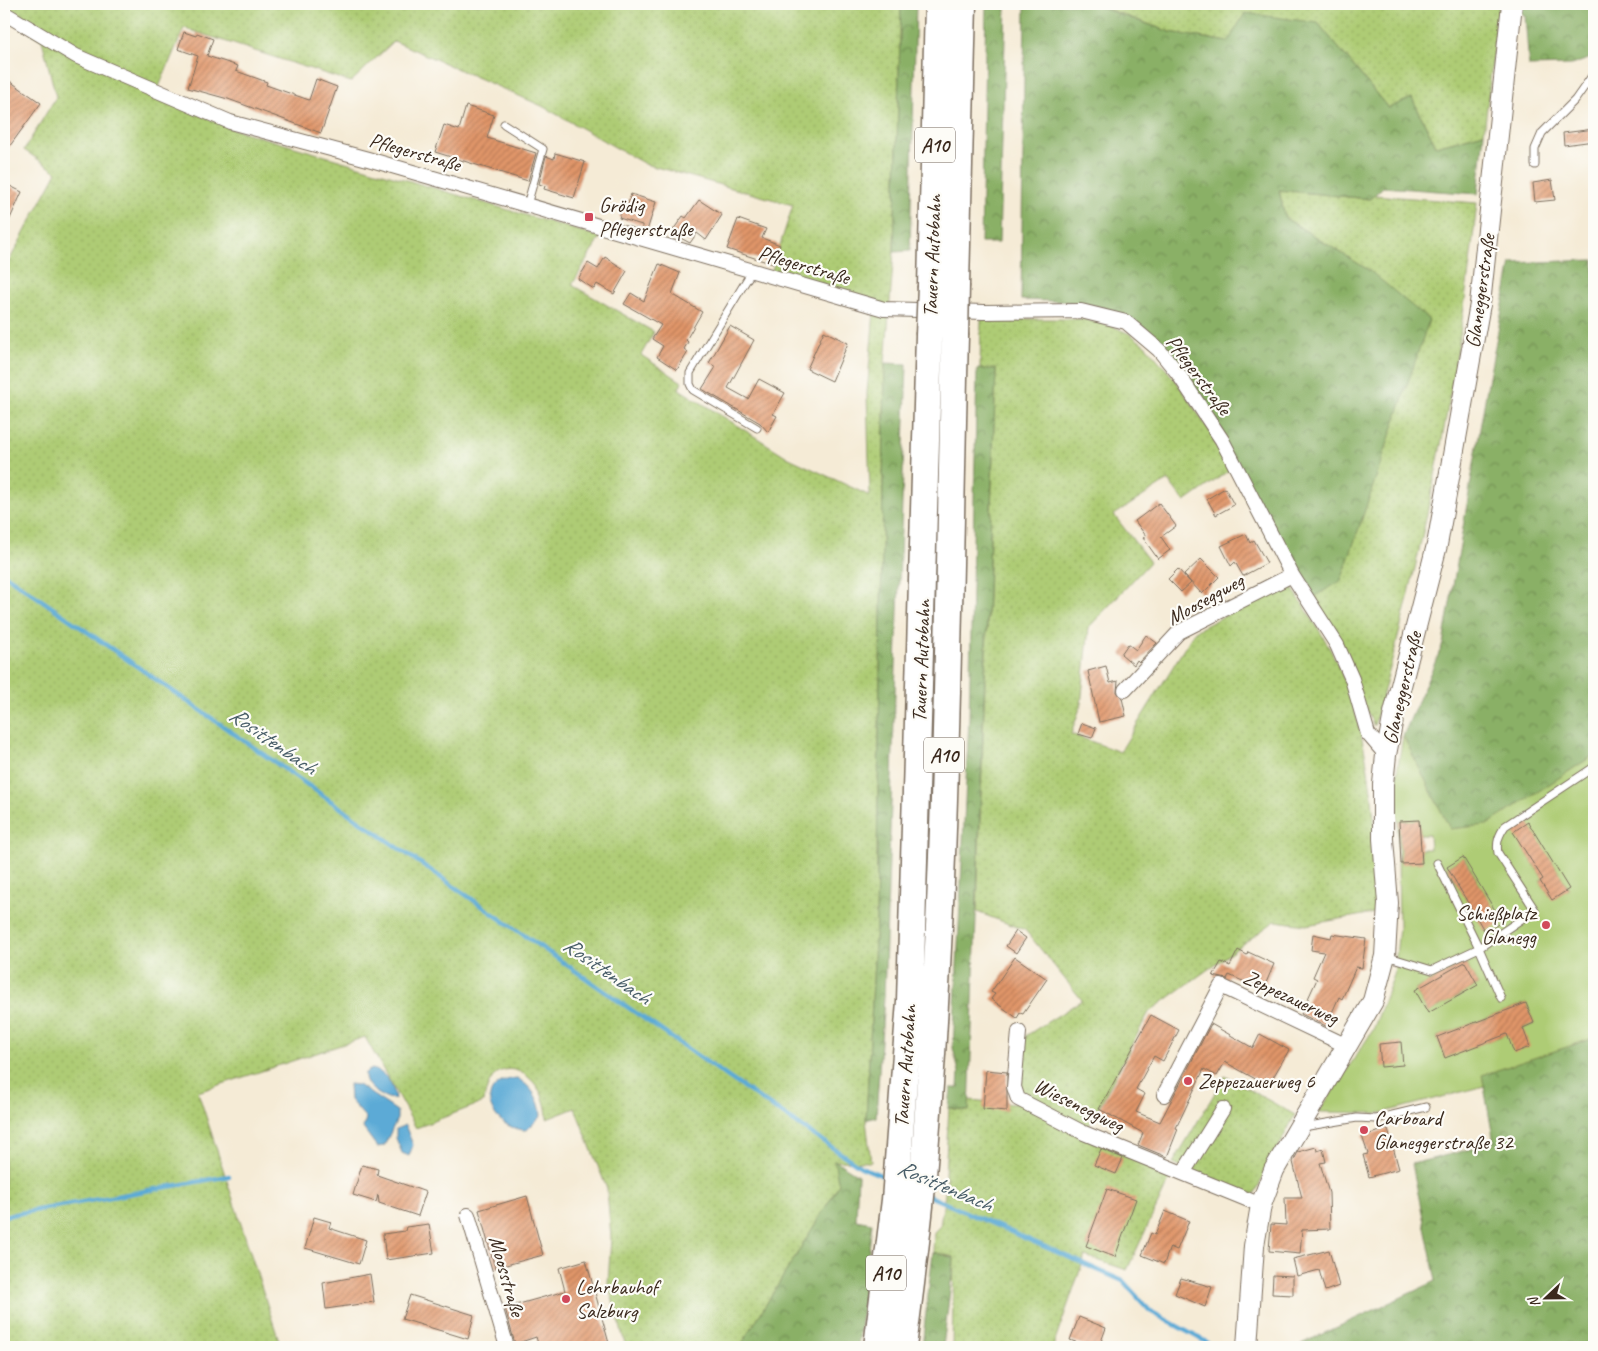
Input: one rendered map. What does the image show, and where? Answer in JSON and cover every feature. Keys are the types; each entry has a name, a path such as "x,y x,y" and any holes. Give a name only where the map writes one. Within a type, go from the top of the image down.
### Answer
{"highway":[{"name":"Tauern Autobahn","path":"938,4 944,285"},
{"name":"Tauern Autobahn","path":"877,1347 895,1200 910,991 944,285 964,4"},
{"name":"Tauern Autobahn","path":"903,1347 923,1173 935,1005 942,841 942,335"}],"street":[{"name":"Glaneggerstraße","path":"1247,1347 1254,1246 1261,1205 1274,1170 1372,1001 1385,956 1388,903 1383,839 1386,755 1394,713 1437,546 1480,304 1512,4"},
{"name":"Pflegerstraße","path":"4,13 76,56 230,122 368,159 884,309 984,312 1081,311 1126,322 1159,350 1194,396 1222,440 1292,575 1337,645 1352,678 1368,734 1386,755"},
{"name":"Mooseggweg","path":"1125,690 1179,632 1292,575"},
{"name":"Zeppezauerweg","path":"1164,1095 1221,986 1347,1046"},
{"name":"Wieseneggweg","path":"1019,1032 1014,1087 1018,1099 1084,1133 1261,1205"},
{"path":"1183,1173 1223,1109"},
{"name":"Moosstraße","path":"468,1215 507,1347"}],"lane":[{"path":"1535,166 1535,149 1542,133 1575,100 1594,73"},
{"path":"504,124 543,149 526,205"},
{"path":"752,271 690,373 690,384 693,390 757,428"},
{"path":"1385,956 1432,970 1479,948 1535,910 1498,853 1499,836 1505,826 1594,767"},
{"path":"1437,863 1479,948 1501,998"},
{"path":"1299,1127 1357,1118 1376,1119 1426,1107"}],"green space":[{"path":"4,4 901,4 894,252 885,363 876,922 866,1120 871,1162 835,1161 839,1185 740,1347 626,1347 608,1283 611,1238 607,1189 575,1108 547,1119 545,1102 538,1088 529,1078 518,1071 507,1069 497,1074 489,1084 484,1102 416,1128 365,1037 198,1092 281,1347 4,1347 4,261 8,263 57,172 24,150 56,97 42,40 4,16","holes":["184,28 351,82 394,41 542,106 645,164 793,205 772,270 875,300 867,393 870,496 789,458 679,389 682,382 641,355 654,332 572,285 600,237 230,128 155,96"]},
{"path":"901,4 916,4 910,251 894,252"},
{"path":"986,4 1006,4 999,243 981,243"},
{"path":"1025,4 1091,4 1170,32 1228,42 1245,13 1318,23 1388,108 1412,98 1436,146 1484,133 1478,194 1383,187 1370,199 1279,190 1285,218 1370,271 1429,320 1341,581 1313,597 1171,356 1153,336 1132,320 1102,307 1071,302 1021,300"},
{"path":"1094,4 1499,4 1484,133 1436,146 1412,98 1388,108 1318,23 1228,42 1170,32"},
{"path":"1510,4 1594,4 1594,57 1571,65 1529,66 1525,16"},
{"path":"1279,190 1369,199 1374,195 1477,203 1460,335 1437,467 1408,597 1374,726 1313,597 1370,271 1285,218"},
{"path":"1594,260 1594,755 1487,825 1450,829 1403,736 1443,644 1487,388 1511,263"},
{"path":"981,319 1082,319 1112,326 1130,334 1146,346 1176,381 1209,430 1230,470 1185,502 1168,480 1114,515 1150,562 1089,627 1081,705 1071,734 1120,752 1195,631 1289,583 1331,651 1345,682 1356,714 1364,746 1376,844 1380,912 1306,925 1275,921 1149,1012 1083,1137 1172,1174 1127,1270 1085,1256 1053,1347 952,1347 954,1257 933,1252 934,1232 940,1226 947,1181 945,1174 949,1108 969,1111 969,1100 1015,1104 1024,1037 1082,1000 1025,930 977,912 996,370 980,369"},
{"path":"885,363 907,364 884,997 876,1117 866,1120 876,922"},
{"path":"977,369 996,369 969,1111 949,1108 951,1088 958,1088 959,1072 953,1048 969,719"},
{"name":"Schießplatz Glanegg","path":"1403,736 1450,829 1487,825 1594,755 1594,1038 1482,1075 1484,1086 1381,1113 1319,1112 1373,1030 1394,975 1399,928 1397,772","holes":["1419,820 1420,835 1429,835 1430,849 1421,849 1422,862 1401,863 1399,821","1528,823 1569,889 1552,899 1540,881 1543,879 1514,832","1464,857 1501,922 1485,931 1447,867","1465,962 1478,985 1428,1013 1415,990","1526,1003 1534,1024 1445,1057 1437,1037"]},
{"path":"1594,1038 1594,1347 1302,1347 1301,1344 1436,1281 1412,1164 1494,1143 1482,1075"},
{"path":"1225,1076 1295,1115 1254,1195 1247,1196 1173,1163"},
{"path":"834,1160 858,1175 856,1220 872,1223 858,1347 740,1347 839,1185"},
{"path":"933,1252 954,1258 943,1347 922,1347"}],"water":[{"path":"372,1069 385,1076 393,1089 395,1099 385,1097 370,1087 365,1078 365,1073"},
{"path":"517,1078 527,1085 539,1104 541,1116 527,1130 514,1128 504,1123 491,1106 490,1097 494,1088 502,1082"},
{"path":"349,1084 358,1085 397,1111 397,1119 384,1146 377,1147 363,1128 366,1118 350,1100"},
{"path":"405,1125 413,1145 409,1156 402,1153 396,1138 396,1129"}],"building":[{"path":"184,32 196,36 197,33 213,39 207,56 238,66 236,71 267,82 266,85 309,100 316,79 337,87 321,133 228,99 188,88 198,56 178,49"},
{"path":"4,77 41,103 4,154"},
{"path":"466,106 494,115 487,138 536,153 528,181 435,152 444,125 459,130"},
{"path":"1594,129 1594,141 1564,145 1563,133"},
{"path":"555,153 585,162 574,198 544,189 545,186 539,184 546,156 554,159"},
{"path":"1552,180 1555,200 1535,202 1533,183"},
{"path":"4,183 22,192 4,232"},
{"path":"631,194 656,202 647,231 642,230 642,225 619,218 623,206 627,207"},
{"path":"699,200 722,215 706,240 697,233 690,243 671,233 683,216 686,218"},
{"path":"738,219 766,229 762,238 780,245 773,264 727,249"},
{"path":"605,257 627,271 614,294 597,284 594,289 578,279 588,263 598,269"},
{"path":"659,264 680,273 672,294 702,312 686,340 688,342 684,349 688,352 677,370 657,357 663,346 652,339 661,325 624,304 631,293 644,301"},
{"path":"730,326 754,340 728,388 748,399 759,379 785,393 773,414 777,416 768,432 760,423 702,389 716,367 709,363"},
{"path":"824,331 848,343 832,381 807,369"},
{"path":"1225,488 1234,505 1216,515 1207,499"},
{"path":"1159,503 1176,526 1161,537 1170,550 1158,559 1143,538 1146,536 1135,521"},
{"path":"1246,534 1250,543 1254,540 1267,563 1243,576 1235,562 1231,566 1221,546"},
{"path":"1201,559 1219,577 1202,594 1184,575"},
{"path":"1178,569 1191,583 1181,592 1168,579"},
{"path":"1146,635 1157,643 1139,662 1137,660 1134,665 1121,654 1128,644 1136,650"},
{"path":"1106,666 1110,683 1118,681 1117,692 1122,698 1126,716 1099,722 1088,671"},
{"path":"1082,723 1096,728 1092,738 1078,734"},
{"path":"1419,820 1422,863 1401,864 1399,821"},
{"path":"1528,822 1569,889 1552,900 1540,881 1543,879 1513,832"},
{"path":"1463,857 1502,922 1485,932 1447,867"},
{"path":"1016,931 1026,938 1016,953 1006,946"},
{"path":"1313,934 1331,938 1332,934 1366,939 1362,968 1356,967 1342,999 1339,997 1326,1026 1301,1014 1317,979 1313,977 1324,952 1311,950"},
{"path":"1238,950 1247,955 1248,952 1274,964 1263,990 1229,975 1227,979 1213,976 1221,962 1230,966"},
{"path":"1015,957 1047,979 1023,1014 1020,1013 1017,1018 991,999 995,994 991,992"},
{"path":"1465,962 1478,985 1428,1013 1415,990"},
{"path":"1526,1003 1534,1023 1523,1028 1530,1047 1514,1053 1507,1034 1445,1058 1437,1037"},
{"path":"1151,1015 1179,1030 1163,1061 1154,1056 1136,1089 1145,1094 1136,1112 1160,1122 1211,1024 1253,1048 1260,1034 1289,1050 1268,1086 1225,1062 1217,1076 1204,1069 1176,1128 1178,1129 1167,1157 1138,1145 1143,1133 1099,1109"},
{"path":"1401,1042 1403,1065 1381,1067 1379,1044"},
{"path":"986,1070 1007,1072 1007,1111 983,1109"},
{"path":"1388,1129 1399,1169 1369,1177 1363,1155 1368,1154 1362,1136"},
{"path":"1316,1147 1317,1151 1323,1149 1326,1162 1320,1163 1329,1193 1330,1229 1302,1230 1300,1254 1269,1251 1271,1224 1286,1225 1285,1198 1302,1198 1293,1162 1298,1152"},
{"path":"1101,1149 1123,1158 1116,1174 1094,1165"},
{"path":"362,1165 378,1169 377,1175 426,1192 418,1216 379,1203 378,1195 376,1202 353,1195"},
{"path":"1107,1189 1136,1199 1115,1257 1086,1246"},
{"path":"527,1196 543,1255 495,1268 479,1210"},
{"path":"1165,1211 1189,1221 1177,1250 1170,1247 1164,1264 1142,1255 1151,1233 1155,1235"},
{"path":"314,1217 331,1222 329,1228 366,1240 359,1264 305,1248"},
{"path":"429,1224 434,1253 386,1260 383,1234 405,1231 406,1227"},
{"path":"1329,1250 1339,1286 1325,1291 1319,1270 1297,1276 1293,1259"},
{"name":"Lehrbauhof Salzburg","path":"586,1260 610,1347 539,1347 536,1337 515,1344 505,1308 565,1291 559,1268"},
{"path":"370,1274 374,1302 326,1309 323,1283"},
{"path":"1273,1275 1293,1276 1293,1295 1272,1294"},
{"path":"1181,1278 1212,1287 1205,1307 1175,1294"},
{"path":"410,1295 474,1315 468,1339 402,1319"},
{"path":"1079,1317 1106,1328 1099,1347 1089,1347 1070,1340"}],"waterway":[{"name":"Rosittenbach","path":"4,574 731,1079 861,1167 888,1178"},
{"path":"4,1216 229,1176"},
{"name":"Rosittenbach","path":"929,1196 1123,1281 1150,1311 1215,1347"}],"place":[{"name":"Grödig Pflegerstraße","path":"589,217"},
{"name":"Schießplatz Glanegg","path":"1546,925"},
{"name":"Zeppezauerweg 6","path":"1188,1081"},
{"name":"Carboard Glaneggerstraße 32","path":"1364,1130"},
{"name":"Lehrbauhof Salzburg","path":"566,1299"}]}
